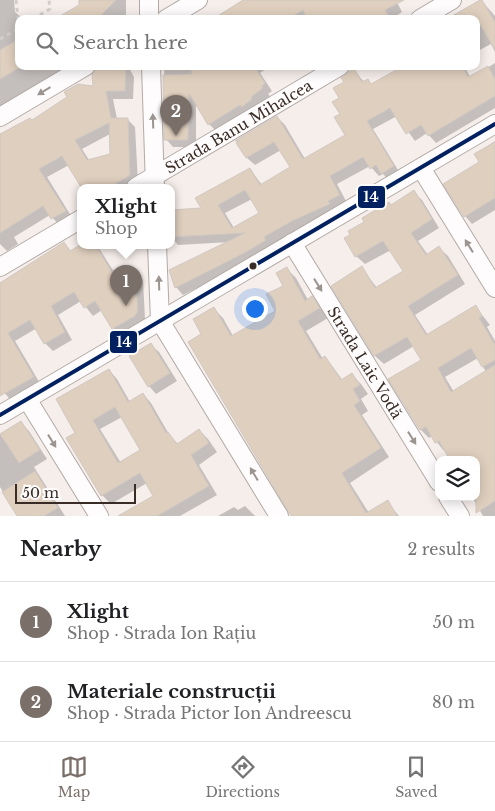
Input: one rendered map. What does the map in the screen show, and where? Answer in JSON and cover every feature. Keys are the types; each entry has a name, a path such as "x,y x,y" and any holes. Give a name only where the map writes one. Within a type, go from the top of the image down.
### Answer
{"street":[{"path":"149,0 149,15"},
{"path":"173,15 198,0"},
{"path":"427,15 452,0"},
{"path":"0,118 79,70"},
{"path":"151,70 155,182"},
{"name":"Strada Banu Mihalcea","path":"155,182 334,70"},
{"path":"0,415 495,124"},
{"path":"421,168 495,288"},
{"path":"0,267 77,221"},
{"name":"Strada Laic Vodă","path":"292,243 435,475"},
{"path":"157,249 160,321 279,516"},
{"path":"27,399 99,516"},
{"path":"451,501 460,516"}],"path":[{"path":"16,0 18,15"},
{"path":"40,15 50,9 49,0"},
{"path":"0,39 15,30"}],"building":[{"path":"79,0 116,0 101,15 62,15 79,5"},
{"path":"243,0 404,0 385,10 388,15 305,15 303,10 295,15 219,15"},
{"path":"482,0 495,22 495,50 480,24 480,15 454,15"},
{"path":"15,41 16,70 0,79 0,50"},
{"path":"488,66 495,79 495,96 428,136 421,125 406,134 390,108 367,121 394,166 381,174 376,165 370,169 363,157 330,176 340,195 328,201 330,204 292,221 264,237 266,240 248,251 175,288 169,270 245,233 175,237 175,210 201,208 195,198 250,168 260,185 290,167 274,142 246,158 236,143 240,141 235,141 277,116 303,159 345,135 334,117 340,114 332,102 339,98 333,88 344,82 341,78 351,70 355,70 362,82 368,79 371,84 396,70 464,70 468,77","holes":["245,190 259,213 232,228 218,205"]},
{"path":"94,70 126,70 125,91 106,91 111,118 128,118 130,175 115,184 79,184 62,156 39,169 66,211 51,219 43,206 0,233 0,134 30,118 32,120 67,97 64,92 78,84 93,86 92,74","holes":["109,123 110,154 87,160 75,140"]},
{"path":"192,70 257,70 265,83 262,86 263,88 242,107 240,105 208,125 189,93 188,140 164,140 163,75 192,74"},
{"path":"495,142 495,198 464,217 443,184 479,162 474,154"},
{"path":"414,190 432,219 411,233 426,255 439,246 458,275 408,306 426,335 476,305 482,316 479,318 495,345 495,360 482,367 471,348 438,368 451,392 495,365 495,501 476,513 476,501 480,501 480,456 448,456 439,441 435,443 426,427 420,430 388,379 421,360 407,337 374,356 331,286 362,266 375,288 403,271 383,241 355,257 344,238 350,235 348,231 364,222 362,218 389,202 391,205"},
{"path":"64,242 70,251 77,247 77,249 98,249 111,271 135,271 138,311 135,316 112,329 95,301 84,308 74,292 51,306 65,332 44,344 30,320 8,333 34,377 0,396 0,283"},
{"path":"287,267 305,301 312,296 320,308 298,321 320,359 325,356 341,380 352,373 360,385 353,389 360,401 354,405 381,448 342,473 366,513 388,500 397,516 291,516 188,342 201,334 193,319 214,307 231,336 275,311 266,294 283,286 276,273"},
{"path":"151,343 170,373 148,387 129,356"},
{"path":"109,369 128,402 143,393 166,433 168,432 177,444 199,429 209,443 191,455 209,486 157,516 118,516 153,496 140,473 101,496 66,438 75,433 56,399","holes":["115,407 140,450 118,463 93,420"]},
{"path":"21,421 40,450 19,463 0,434"},
{"path":"35,471 58,508 44,516 17,516 2,492"}],"transit line":[{"name":"14","path":"0,415 495,124"}],"place":[{"name":"Materiale construcții","path":"176,136"},
{"name":"Xlight","path":"126,306"}]}
